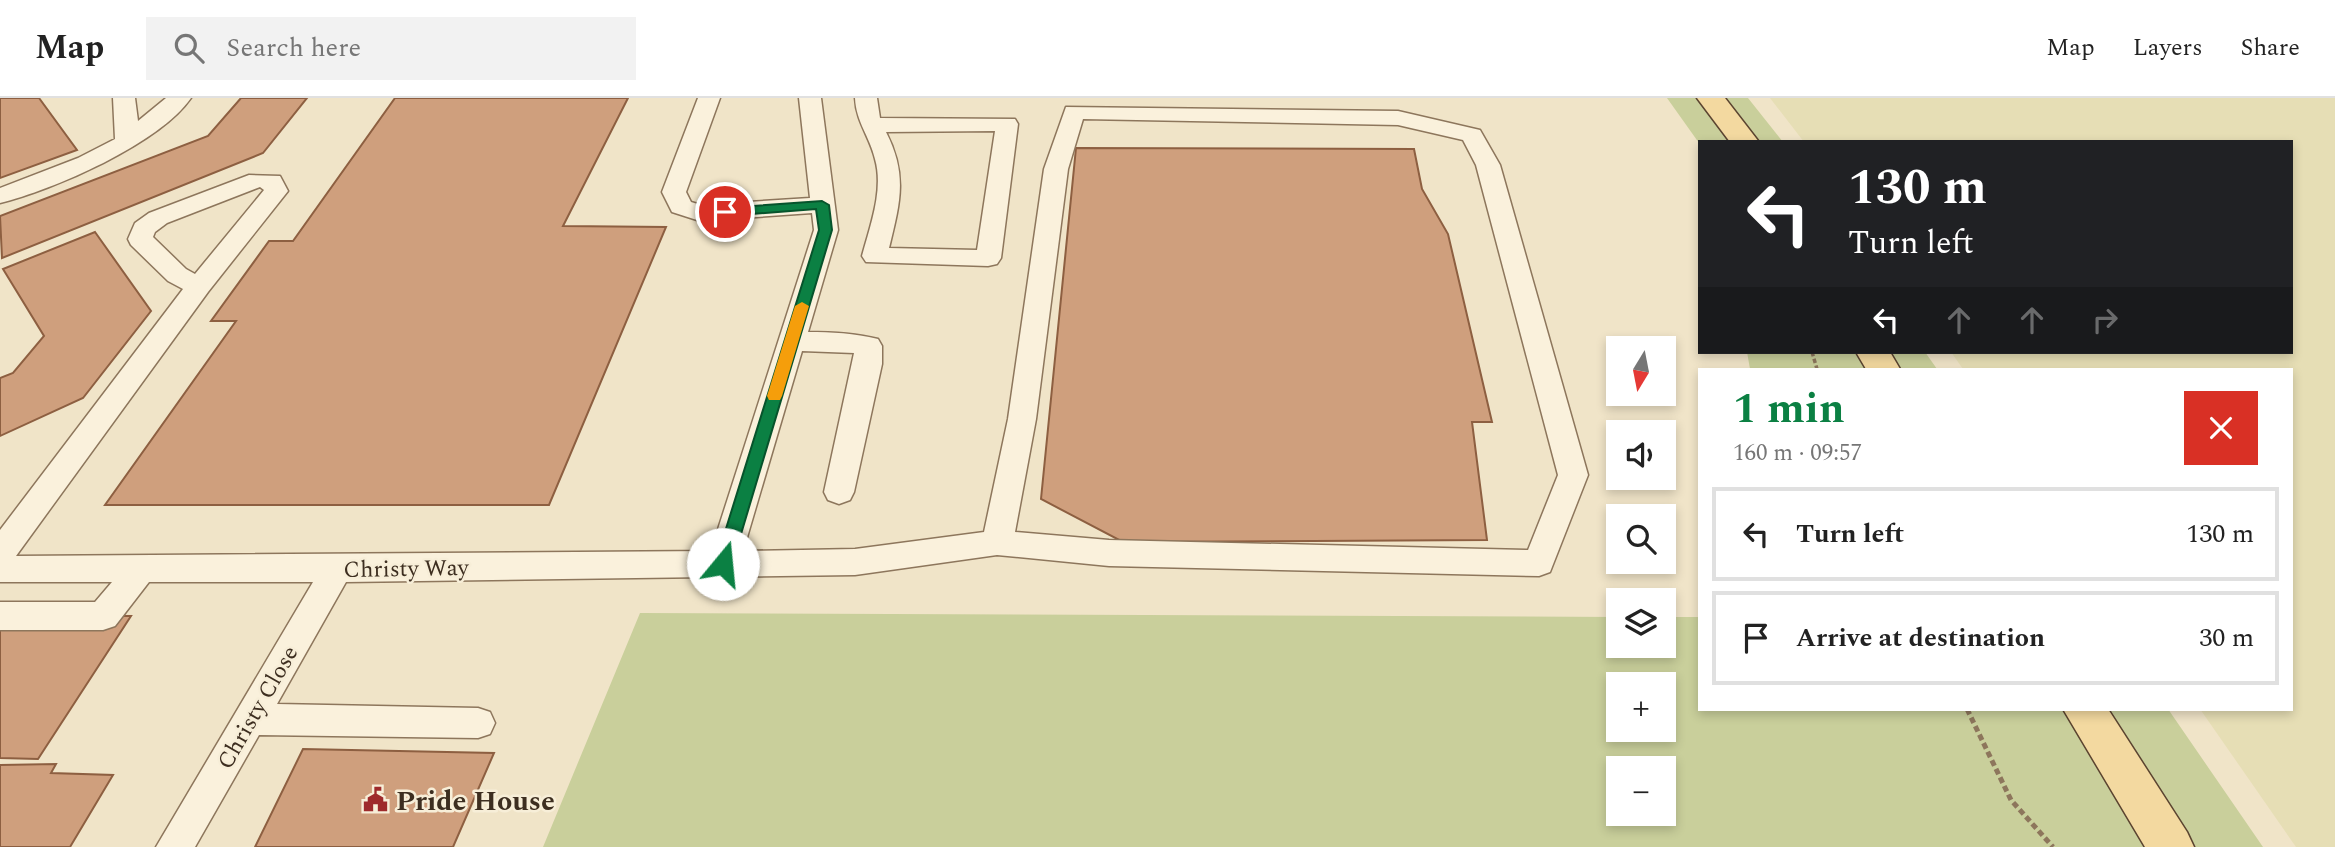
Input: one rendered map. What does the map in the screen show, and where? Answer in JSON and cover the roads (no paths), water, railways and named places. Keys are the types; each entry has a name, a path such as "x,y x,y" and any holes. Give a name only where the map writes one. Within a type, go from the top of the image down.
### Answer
{"main road":[{"path":"1711,98 1743,140"},
{"path":"2085,711 2171,847"}],"street":[{"path":"125,143 128,133 124,98 150,103 173,98"},
{"path":"0,196 86,163 125,143 180,98"},
{"path":"709,98 674,192 681,206 700,213 822,205"},
{"path":"723,564 825,230 810,98"},
{"path":"866,98 865,110 871,125 889,168 876,256 988,258 1007,124 871,125"},
{"name":"Christy Way","path":"0,569 337,569 855,562 997,543 1109,553 1539,563 1573,475 1488,165 1472,135 1398,118 1074,112 1056,169 1022,419 997,543"},
{"path":"0,554 199,286 276,191 272,181 257,180 158,218 144,228 140,239 177,275 199,286"},
{"path":"791,342 838,341 868,346 868,364 839,492"},
{"path":"0,616 103,616 141,569"},
{"name":"Christy Close","path":"177,846 337,569"},
{"path":"250,719 478,723"}],"place":[{"name":"Pride House","path":"376,800"}]}
